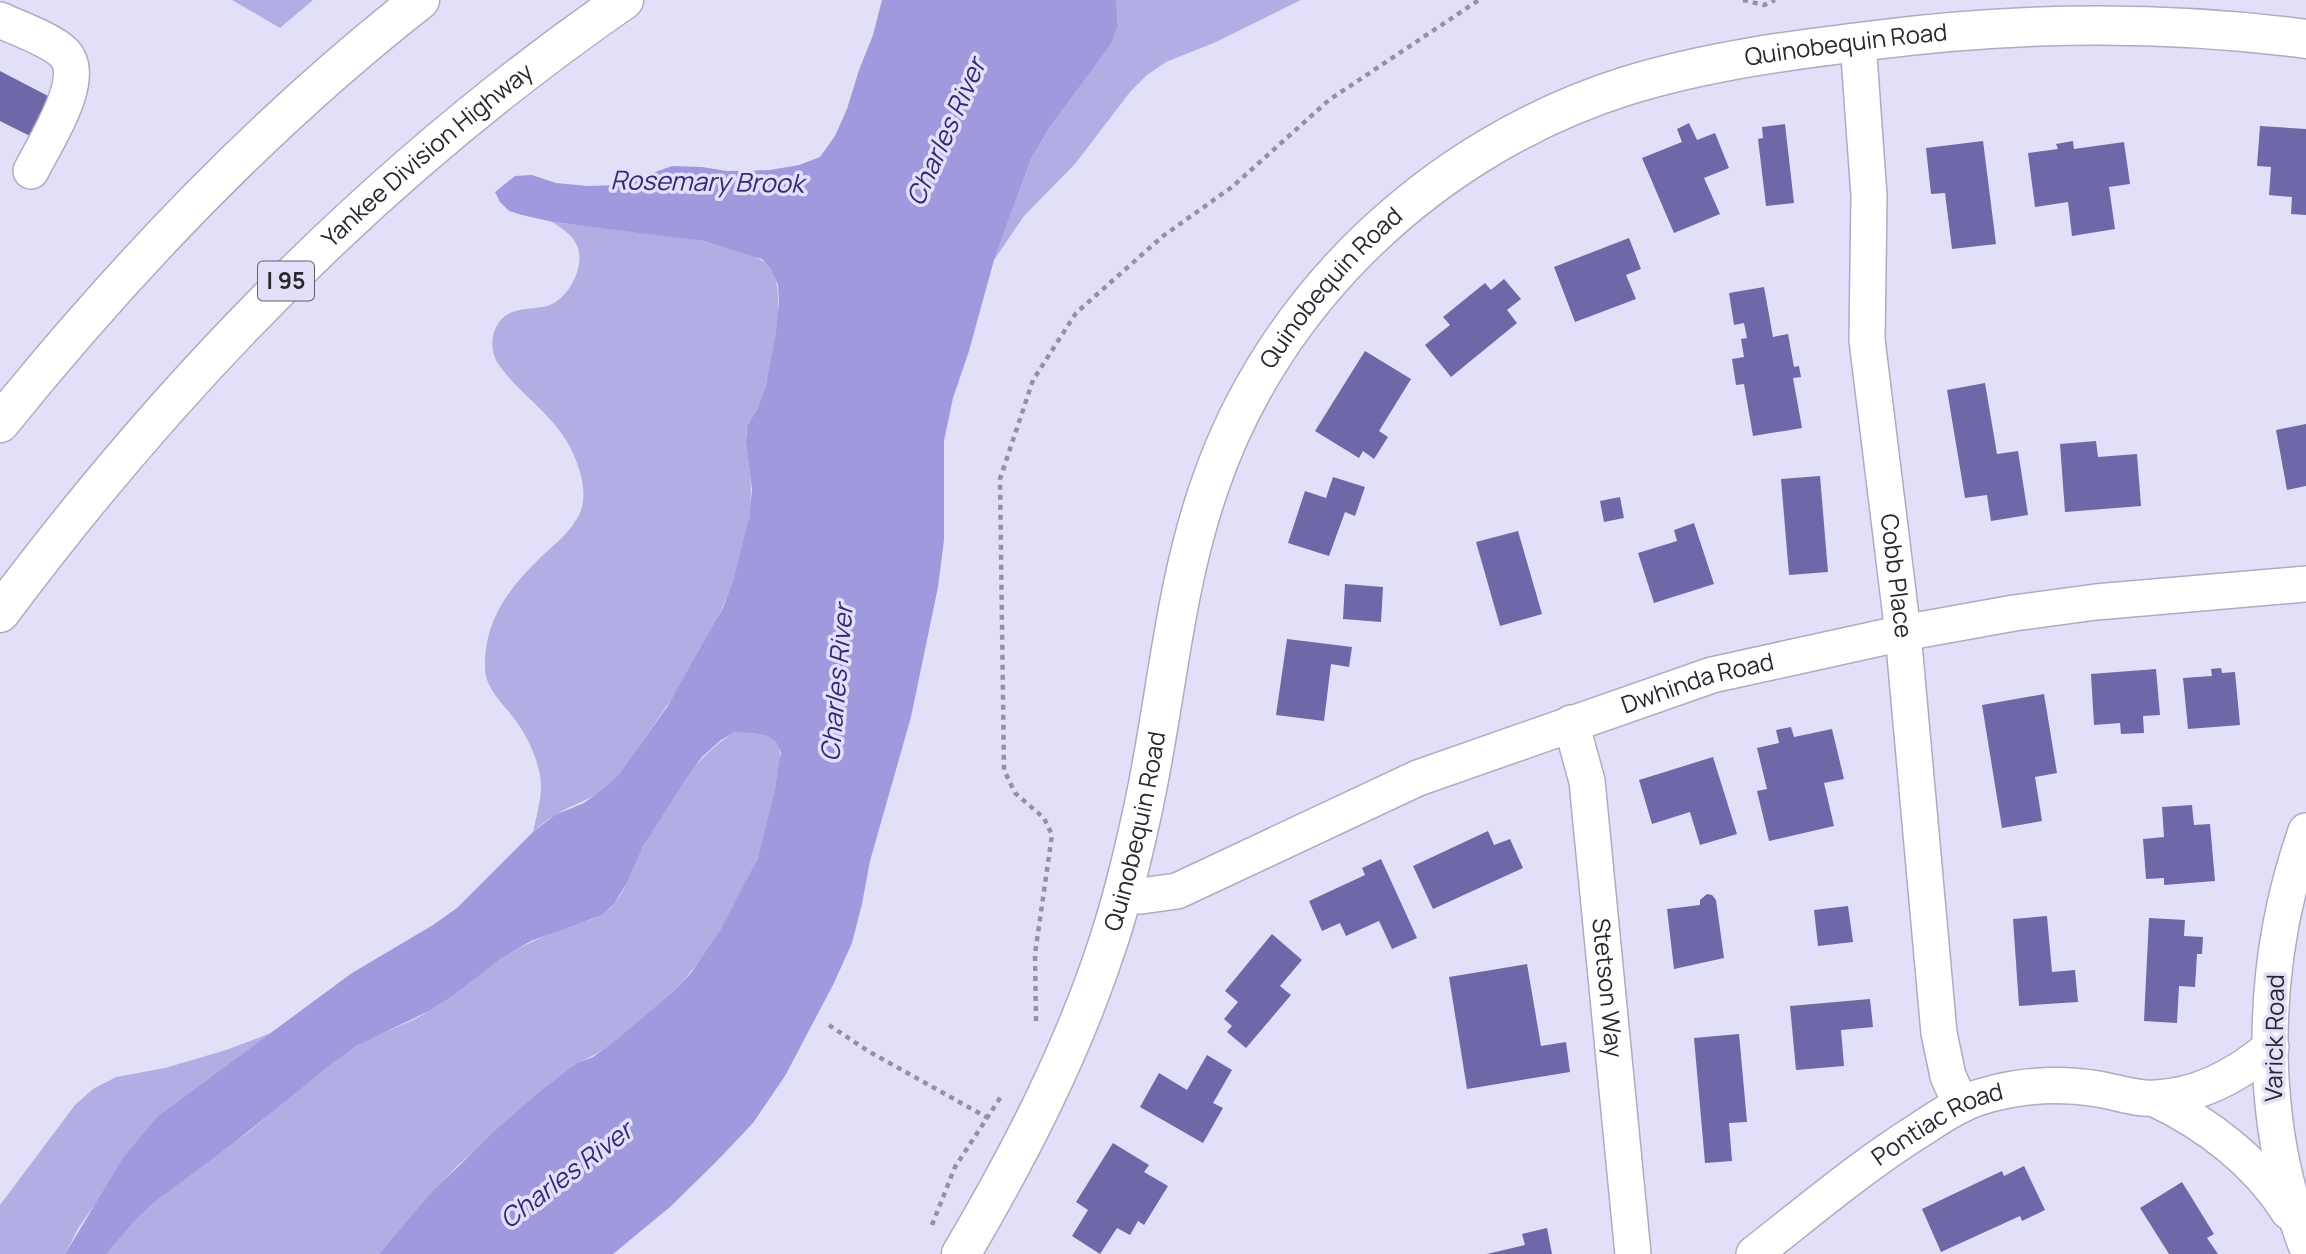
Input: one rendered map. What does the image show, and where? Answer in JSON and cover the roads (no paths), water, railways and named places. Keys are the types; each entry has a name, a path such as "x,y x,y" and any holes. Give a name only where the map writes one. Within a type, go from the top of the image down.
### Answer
{"main road":[{"path":"0,423 112,290 205,191 302,100 420,0"},
{"name":"Yankee Division Highway","path":"0,614 130,448 207,361 288,279 383,189 443,138 544,57 624,0"},
{"name":"Quinobequin Road","path":"961,1254 1048,1093 1112,934 1142,812 1185,570 1208,491 1230,433 1259,376 1292,327 1333,275 1355,253 1434,184 1490,146 1553,114 1629,85 1720,63 1858,42 1961,32 2082,27 2217,29 2306,39"}],"street":[{"path":"0,20 58,47 68,57 73,70 67,99 31,171"},
{"name":"Cobb Place","path":"1858,42 1869,197 1867,340 1903,633 1939,1033 1948,1076 1961,1105"},
{"name":"Dwhinda Road","path":"1123,894 1141,897 1177,891 1418,778 1712,675 1903,633 2014,613 2096,602 2306,584"},
{"name":"Stetson Way","path":"1571,723 1587,781 1633,1254"},
{"name":"Varick Road","path":"2303,1237 2289,1193 2275,1123 2271,1047 2277,954 2292,879 2306,831"},
{"name":"Pontiac Road","path":"2155,1099 2222,1081 2271,1047"},
{"name":"Pontiac Road","path":"1754,1254 1873,1161 1961,1105 1984,1096 2035,1086 2094,1088 2155,1099 2201,1124 2246,1160 2279,1199 2303,1237"}],"water":[{"path":"882,0 1116,0 1118,26 1110,46 1049,128 1031,159 994,260 953,398 944,441 944,540 938,587 911,717 870,861 852,943 785,1076 753,1123 716,1162 670,1207 613,1254 379,1254 432,1192 498,1128 577,1063 593,1057 615,1041 673,992 691,973 720,931 758,858 781,752 776,742 768,736 735,732 702,757 685,780 643,846 627,883 614,904 602,915 531,941 500,959 429,1011 356,1046 234,1143 154,1202 106,1254 65,1254 123,1158 158,1116 352,973 457,908 533,832 555,815 584,803 607,786 620,773 667,707 723,608 734,578 749,518 752,490 746,442 747,426 758,408 766,385 776,333 778,285 771,269 762,259 704,241 553,222 522,215 509,211 495,192 515,176 532,175 556,183 588,186 619,185 672,166 727,171 770,170 799,165 820,157 835,136 847,109 873,35"}],"water label":[{"name":"Charles River","path":"946,132"},
{"name":"Rosemary Brook","path":"707,182"},
{"name":"Charles River","path":"837,683"},
{"name":"Charles River","path":"566,1175"}]}
